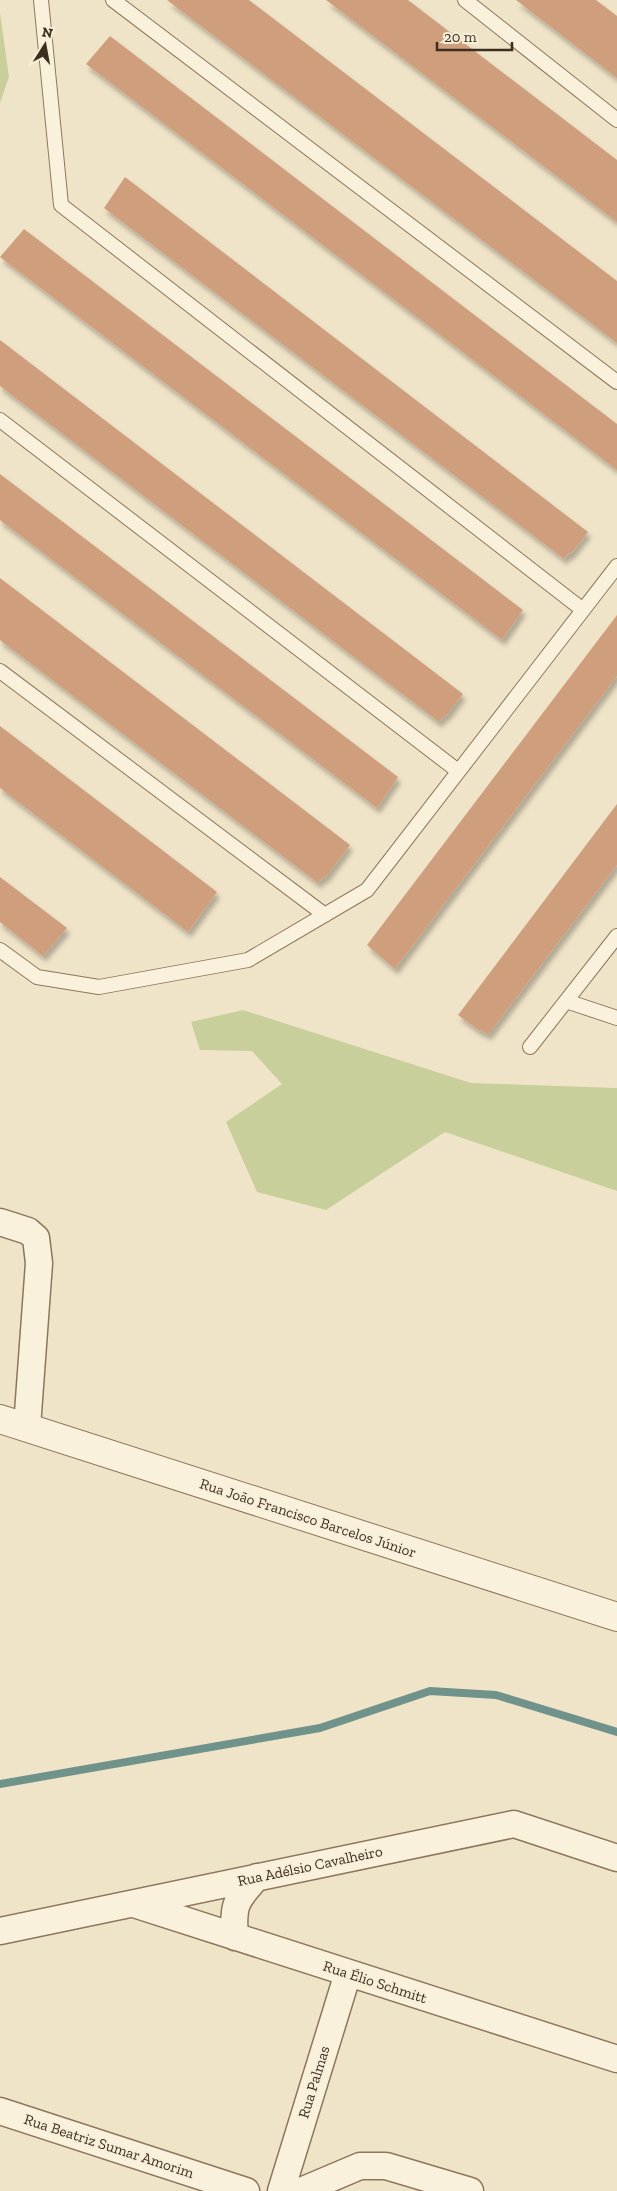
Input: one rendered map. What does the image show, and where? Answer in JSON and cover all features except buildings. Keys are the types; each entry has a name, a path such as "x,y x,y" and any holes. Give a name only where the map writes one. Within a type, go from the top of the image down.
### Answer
{"street":[{"path":"0,1222 28,1231 36,1238 38,1263 26,1427"},
{"name":"Rua João Francisco Barcelos Júnior","path":"0,1419 617,1618"},
{"name":"Rua Adélsio Cavalheiro","path":"0,1931 514,1824 617,1858"},
{"path":"235,1937 233,1914 239,1897 257,1877"},
{"name":"Rua Élio Schmitt","path":"133,1904 617,2059"},
{"name":"Rua Palmas","path":"281,2191 348,1973"},
{"name":"Rua Beatriz Sumar Amorim","path":"0,2111 246,2191"},
{"path":"302,2191 360,2166 386,2166 470,2191"}],"lane":[{"path":"41,0 61,205 583,610"},
{"path":"113,0 617,382"},
{"path":"465,0 617,120"},
{"path":"0,420 458,771"},
{"path":"0,950 37,978 99,987 248,960 366,890 617,566"},
{"path":"0,671 325,915"},
{"path":"530,1047 617,936"},
{"path":"566,1001 617,1018"}],"green space":[{"path":"0,13 9,77 0,103"},
{"path":"243,1010 471,1083 617,1088 617,1191 445,1132 326,1210 257,1192 226,1122 282,1084 252,1051 200,1050 191,1022"}],"waterway":[{"path":"0,1784 320,1728 430,1691 496,1695 617,1732"}]}
